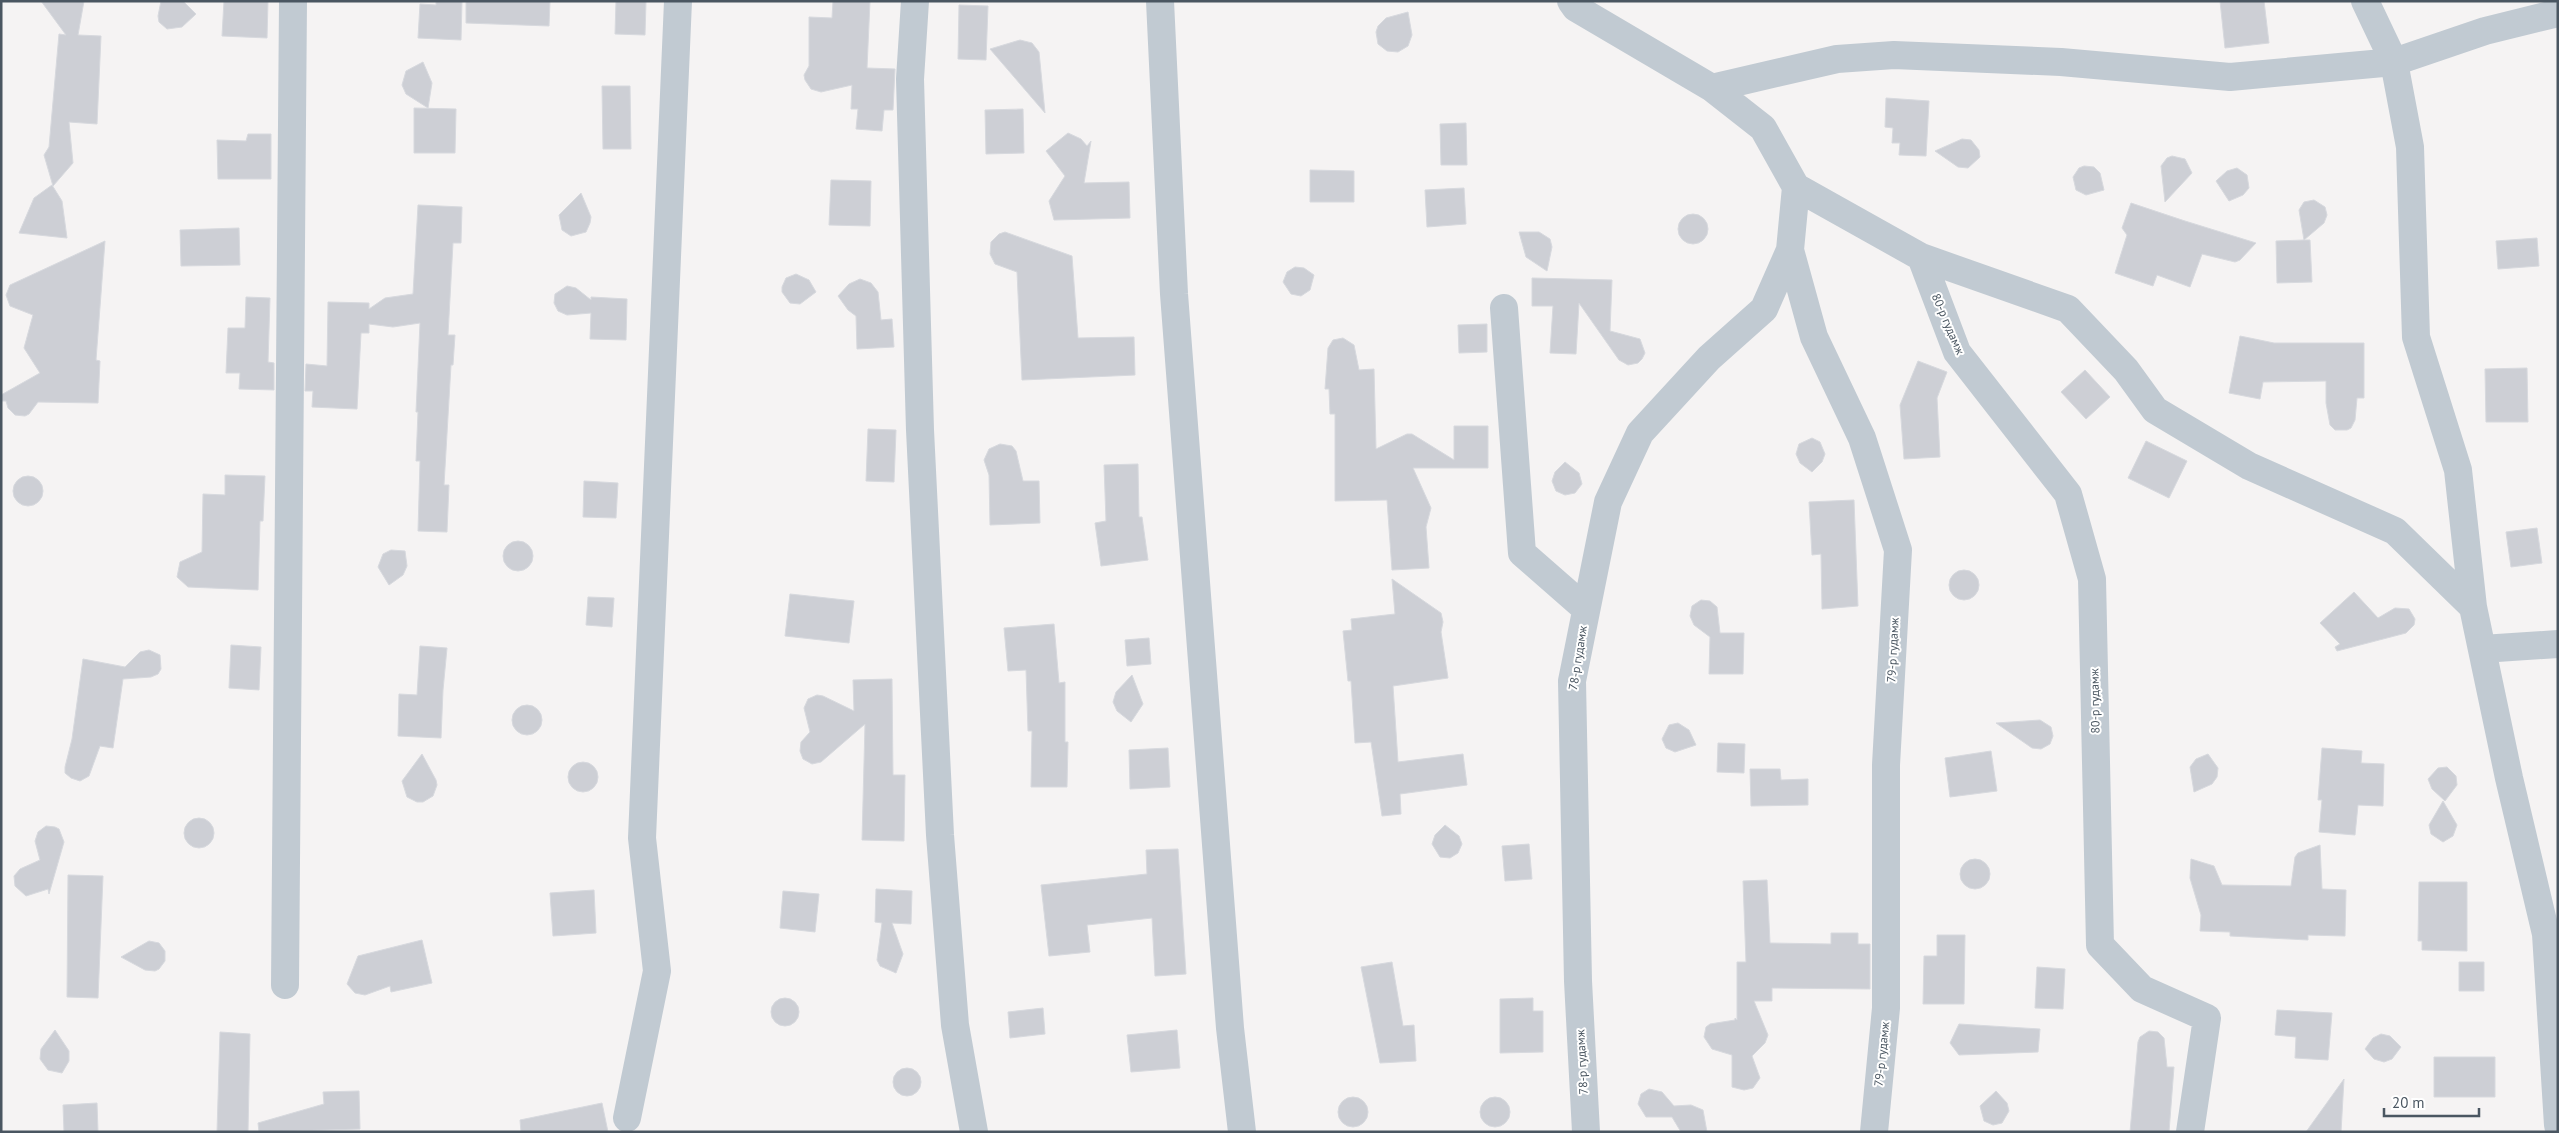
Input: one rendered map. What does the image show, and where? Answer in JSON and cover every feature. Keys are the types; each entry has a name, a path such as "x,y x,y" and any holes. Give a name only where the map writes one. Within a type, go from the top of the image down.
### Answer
{"street":[{"path":"285,985 293,1"},
{"path":"627,1118 656,971 642,838 678,1"},
{"path":"915,1 910,79 920,430 940,835 955,1025 974,1132"},
{"path":"1160,1 1174,294 1230,1028 1242,1132"},
{"path":"1571,1 1576,8 1712,88 1763,128 1796,187 1922,257 2068,309 2126,370 2155,410 2249,466 2395,531 2473,607"},
{"path":"2365,1 2394,62 2410,147 2416,337 2458,470 2473,607 2509,778 2546,934 2558,1126"},
{"path":"1712,88 1838,59 1894,55 2061,62 2230,77 2394,62 2485,31 2558,13"},
{"name":"79-р гудамж","path":"1796,187 1790,250 1814,338 1862,438 1898,550 1886,765 1886,1008 1874,1132"},
{"name":"78-р гудамж","path":"1586,1132 1578,981 1572,681 1608,502 1640,433 1709,358 1764,309 1790,250"},
{"name":"80-р гудамж","path":"1922,257 1957,352 2068,494 2092,579 2100,945 2142,989 2207,1018 2190,1132"},
{"path":"1504,308 1522,553 1586,608"},
{"path":"2482,649 2558,644"}],"building":[{"path":"41,1 84,1 78,35 101,36 97,124 69,122 73,163 53,186 44,155 49,147 59,34 66,35"},
{"path":"161,1 183,1 196,14 182,27 167,29 159,22 158,16"},
{"path":"224,1 268,1 267,38 222,36"},
{"path":"436,1 462,1 461,40 418,38 420,4 436,5"},
{"path":"466,1 550,1 549,26 466,23"},
{"path":"616,1 646,1 645,35 615,34"},
{"path":"833,1 870,1 867,68 895,69 893,110 884,110 882,131 856,129 858,109 851,109 852,85 821,92 811,89 805,80 804,75 809,66 809,17 832,18"},
{"path":"2220,1 2264,1 2269,43 2225,48"},
{"path":"959,5 988,6 986,60 958,59"},
{"path":"1408,12 1412,35 1408,46 1398,52 1387,51 1378,44 1376,32 1378,26 1386,18"},
{"path":"1020,40 1032,43 1039,52 1045,113 990,49"},
{"path":"423,62 432,83 428,108 406,94 402,85 406,71"},
{"path":"602,86 630,86 631,149 603,149"},
{"path":"1886,98 1929,101 1926,156 1899,155 1900,143 1892,143 1893,128 1885,127"},
{"path":"414,108 456,109 455,153 414,153"},
{"path":"1023,109 1024,153 986,154 985,110"},
{"path":"1466,123 1467,165 1441,165 1440,124"},
{"path":"1068,133 1081,139 1087,146 1091,141 1084,183 1129,182 1130,218 1054,220 1049,201 1065,176 1046,151"},
{"path":"248,134 271,134 271,179 218,179 217,140 246,141"},
{"path":"1962,139 1971,140 1979,150 1980,157 1968,168 1958,167 1935,151"},
{"path":"2172,156 2185,159 2192,173 2165,202 2161,166 2167,158"},
{"path":"2084,166 2094,167 2100,173 2104,190 2086,195 2076,190 2073,177 2079,168"},
{"path":"2237,168 2247,175 2249,188 2243,195 2229,201 2216,181 2227,171"},
{"path":"1310,170 1354,171 1354,202 1310,202"},
{"path":"831,180 871,181 870,226 829,225"},
{"path":"52,185 62,201 67,238 19,233 34,198"},
{"path":"1464,188 1466,224 1427,227 1425,190"},
{"path":"581,193 591,217 590,223 586,232 571,236 562,230 559,215"},
{"path":"2314,200 2325,207 2327,215 2324,223 2304,240 2299,210 2304,202"},
{"path":"2131,203 2256,243 2240,260 2235,262 2202,254 2190,287 2157,275 2153,286 2115,273 2127,235 2122,228"},
{"path":"418,205 462,207 461,243 453,243 448,335 455,335 453,365 451,365 444,485 449,485 447,532 418,531 420,461 416,461 418,412 416,412 420,323 393,327 369,324 369,333 361,333 357,409 312,407 313,391 305,391 306,364 327,366 328,302 369,303 369,309 385,298 413,294"},
{"path":"1693,214 1703,219 1708,229 1703,239 1693,244 1683,239 1678,229 1683,219"},
{"path":"239,228 240,265 181,266 180,230"},
{"path":"1005,232 1072,256 1078,338 1134,337 1135,375 1022,380 1017,272 995,264 990,254 991,242 999,234"},
{"path":"1519,232 1539,232 1550,239 1552,247 1547,271 1526,257"},
{"path":"2537,238 2539,266 2498,269 2496,241"},
{"path":"2310,240 2312,282 2277,283 2276,241"},
{"path":"105,241 96,360 100,361 98,403 38,402 29,414 25,416 15,415 8,408 6,401 1,401 1,395 40,373 24,348 33,315 10,306 6,295 10,285"},
{"path":"1295,267 1304,268 1314,275 1310,290 1301,296 1291,294 1283,282 1287,272"},
{"path":"796,274 809,280 816,292 800,304 790,303 782,292 786,278"},
{"path":"1532,278 1612,280 1610,331 1640,339 1645,353 1642,359 1638,363 1628,365 1619,360 1579,303 1576,354 1550,353 1553,306 1532,306"},
{"path":"860,279 871,283 878,292 881,320 892,319 894,347 857,349 856,316 848,310 838,296 849,284"},
{"path":"567,286 576,288 591,300 591,297 627,299 626,340 590,339 591,313 567,315 558,311 554,303 555,294"},
{"path":"246,297 270,298 268,362 274,363 274,390 239,389 240,373 226,373 228,328 245,328"},
{"path":"1487,324 1487,352 1459,353 1458,325"},
{"path":"2240,336 2274,343 2364,343 2364,398 2357,398 2355,420 2351,428 2335,430 2330,425 2326,403 2326,381 2263,382 2260,399 2229,393"},
{"path":"1343,338 1354,345 1359,370 1374,369 1376,449 1407,434 1412,434 1454,460 1454,426 1488,426 1488,468 1413,468 1431,508 1426,527 1429,568 1392,570 1387,500 1335,501 1335,414 1330,414 1329,389 1325,389 1328,348 1333,340"},
{"path":"1918,361 1947,372 1937,398 1940,457 1904,459 1900,405"},
{"path":"2527,368 2528,422 2486,422 2485,369"},
{"path":"2085,370 2110,397 2086,419 2061,392"},
{"path":"868,429 896,430 894,482 866,481"},
{"path":"1812,438 1820,442 1825,454 1822,462 1812,472 1800,463 1796,454 1799,444"},
{"path":"2146,441 2187,461 2169,498 2128,478"},
{"path":"1000,444 1012,446 1016,451 1023,481 1039,481 1040,523 990,525 989,475 984,460 989,449"},
{"path":"1565,462 1579,473 1582,484 1575,493 1565,495 1556,491 1552,481 1555,472"},
{"path":"1138,464 1139,517 1142,517 1148,560 1101,566 1095,523 1106,521 1104,465"},
{"path":"225,475 265,476 263,521 260,521 258,590 188,587 177,577 180,562 202,552 203,494 225,495"},
{"path":"28,476 39,480 43,491 39,502 28,506 17,502 13,491 17,480"},
{"path":"584,481 618,483 616,518 583,517"},
{"path":"1854,500 1858,606 1822,609 1821,554 1812,555 1809,502"},
{"path":"2537,528 2542,563 2511,567 2506,532"},
{"path":"518,541 528,546 533,556 528,566 518,571 508,566 503,556 508,546"},
{"path":"391,550 405,551 407,566 403,575 389,585 378,567 383,554"},
{"path":"1964,570 1974,575 1979,585 1974,595 1964,600 1954,595 1949,585 1954,575"},
{"path":"1392,579 1441,613 1443,622 1441,632 1448,678 1393,686 1398,762 1463,754 1467,785 1400,794 1401,814 1382,816 1371,742 1355,743 1351,681 1348,681 1343,631 1352,630 1351,619 1395,614"},
{"path":"2354,592 2378,618 2395,608 2409,609 2415,619 2414,625 2406,633 2337,651 2335,647 2340,644 2320,623"},
{"path":"790,594 854,601 849,643 785,636"},
{"path":"588,597 614,598 612,627 586,625"},
{"path":"1701,600 1710,601 1717,607 1720,633 1744,633 1743,674 1709,674 1710,637 1694,625 1690,616 1692,606"},
{"path":"1054,624 1059,683 1065,682 1065,742 1068,742 1067,787 1031,787 1032,731 1028,731 1026,670 1008,671 1004,628"},
{"path":"1149,638 1151,664 1127,666 1125,640"},
{"path":"231,645 261,647 259,690 229,688"},
{"path":"420,646 447,648 441,738 398,736 399,694 417,695"},
{"path":"149,650 160,655 161,669 158,674 151,677 123,679 113,748 100,746 89,776 80,781 71,778 65,773 65,767 72,739 83,659 125,667 140,652"},
{"path":"1132,675 1143,704 1131,722 1117,711 1113,702 1116,692"},
{"path":"892,679 893,775 905,775 904,841 862,840 865,724 821,762 812,764 803,759 800,751 801,742 810,732 804,708 808,699 817,695 854,711 853,680"},
{"path":"527,705 533,706 541,714 541,726 533,734 527,735 521,734 513,726 512,720 513,714 521,706"},
{"path":"2040,720 2051,727 2053,736 2050,744 2041,749 2032,748 1996,723"},
{"path":"1678,723 1689,730 1696,745 1675,752 1666,748 1662,739 1669,725"},
{"path":"1718,743 1745,744 1744,773 1717,772"},
{"path":"1168,748 1170,787 1130,789 1129,750"},
{"path":"2322,748 2362,751 2361,763 2384,764 2383,806 2358,805 2355,835 2319,832 2322,800 2318,800"},
{"path":"1991,751 1997,791 1950,797 1945,758"},
{"path":"422,754 437,785 433,796 423,802 417,802 407,797 402,781"},
{"path":"2208,754 2218,768 2217,777 2212,784 2194,792 2190,767 2196,759"},
{"path":"583,762 589,763 597,771 597,783 589,791 583,792 577,791 569,783 568,777 569,771 577,763"},
{"path":"2447,767 2456,776 2457,785 2445,801 2432,789 2428,779 2438,768"},
{"path":"1750,769 1780,769 1781,780 1808,779 1808,805 1751,806"},
{"path":"2443,801 2457,825 2453,836 2443,842 2431,834 2429,825"},
{"path":"199,818 210,822 214,833 210,844 199,848 188,844 184,833 188,822"},
{"path":"1445,825 1459,836 1462,844 1458,853 1450,858 1440,857 1432,844 1435,835"},
{"path":"46,826 59,829 64,842 49,894 48,889 26,896 15,886 14,876 20,869 40,860 35,841 38,832"},
{"path":"1529,844 1532,879 1505,881 1502,846"},
{"path":"2320,845 2322,889 2346,890 2345,936 2308,935 2308,940 2230,936 2230,932 2200,931 2201,915 2190,878 2191,859 2214,866 2222,885 2291,886 2295,857 2298,853"},
{"path":"1178,849 1186,974 1155,976 1152,918 1087,925 1090,952 1049,956 1041,885 1147,874 1146,850"},
{"path":"1975,859 1985,864 1990,874 1985,884 1975,889 1965,884 1960,874 1965,864"},
{"path":"68,875 103,876 98,998 67,997"},
{"path":"1767,880 1770,943 1831,944 1831,933 1858,933 1858,944 1870,944 1870,989 1772,988 1772,1001 1754,1001 1768,1035 1765,1043 1752,1056 1760,1078 1753,1088 1744,1090 1732,1087 1732,1055 1712,1049 1704,1037 1706,1027 1710,1024 1735,1020 1735,1018 1737,1020 1737,962 1746,962 1743,881"},
{"path":"2419,882 2467,882 2467,951 2422,950 2422,941 2418,941"},
{"path":"876,889 912,891 911,924 892,923 903,954 896,973 880,966 877,960 882,923 875,922"},
{"path":"594,890 596,933 553,936 550,893"},
{"path":"783,891 819,894 815,932 780,928"},
{"path":"1937,935 1965,935 1964,1004 1923,1004 1924,956 1937,956"},
{"path":"422,940 432,983 391,992 390,986 365,995 355,993 347,984 358,956"},
{"path":"149,941 159,943 165,951 165,961 159,969 155,971 145,970 121,957"},
{"path":"1392,962 1403,1026 1414,1025 1416,1061 1380,1063 1361,967"},
{"path":"2459,962 2484,962 2484,991 2459,991"},
{"path":"2037,967 2065,969 2063,1009 2035,1008"},
{"path":"785,998 795,1002 799,1012 795,1022 785,1026 775,1022 771,1012 775,1002"},
{"path":"1533,998 1533,1011 1543,1011 1543,1052 1500,1053 1500,999"},
{"path":"1043,1008 1045,1034 1010,1038 1008,1012"},
{"path":"2277,1010 2332,1013 2328,1060 2295,1058 2296,1037 2275,1035"},
{"path":"1959,1024 2040,1029 2038,1052 1959,1055 1950,1043"},
{"path":"55,1030 69,1051 69,1061 62,1073 48,1070 40,1059 41,1049"},
{"path":"1177,1030 1180,1068 1131,1072 1127,1035"},
{"path":"2149,1031 2158,1032 2164,1038 2167,1067 2174,1067 2169,1132 2130,1132 2138,1042 2140,1037"},
{"path":"220,1032 250,1034 248,1132 217,1132"},
{"path":"2381,1034 2390,1036 2401,1047 2392,1059 2384,1062 2374,1059 2365,1049 2373,1038"},
{"path":"2434,1057 2495,1057 2495,1097 2434,1097"},
{"path":"907,1068 917,1072 921,1082 917,1092 907,1096 897,1092 893,1082 897,1072"},
{"path":"2344,1079 2341,1132 2306,1132"},
{"path":"1649,1089 1662,1092 1674,1106 1691,1105 1703,1110 1707,1132 1681,1132 1672,1117 1646,1117 1638,1104 1641,1094"},
{"path":"359,1091 360,1129 259,1132 258,1123 324,1104 323,1092"},
{"path":"1996,1091 2007,1103 2009,1111 2002,1123 1993,1125 1984,1121 1980,1106"},
{"path":"1353,1097 1363,1102 1368,1112 1363,1122 1353,1127 1343,1122 1338,1112 1343,1102"},
{"path":"1495,1097 1505,1102 1510,1112 1505,1122 1495,1127 1485,1122 1480,1112 1485,1102"},
{"path":"97,1103 98,1132 64,1132 63,1105"},
{"path":"602,1103 608,1132 521,1132 520,1120"}]}
